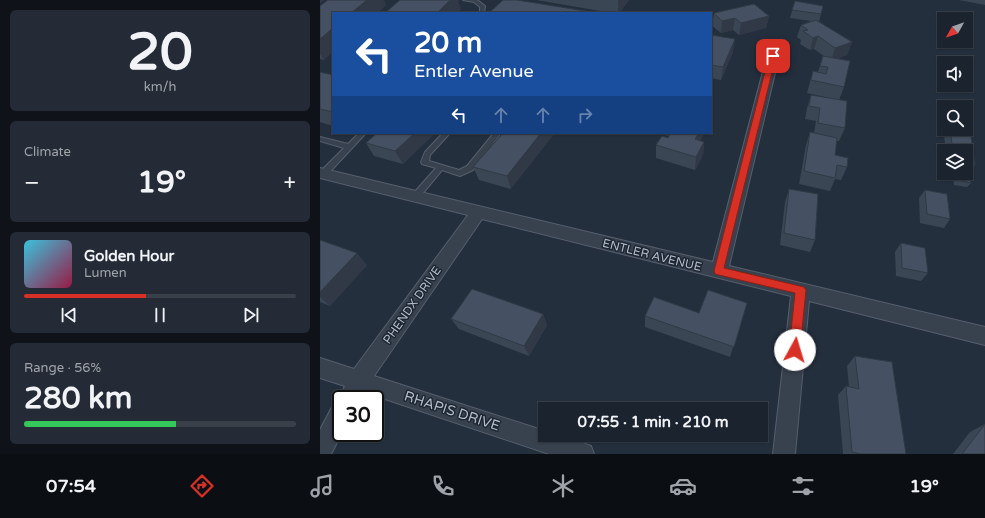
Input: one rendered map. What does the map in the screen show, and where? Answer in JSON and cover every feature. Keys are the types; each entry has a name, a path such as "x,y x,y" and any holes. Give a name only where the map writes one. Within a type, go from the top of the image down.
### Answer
{"street":[{"path":"719,271 773,56"},
{"name":"ENTLER AVENUE","path":"321,173 478,213 801,290 985,336"},
{"name":"PHENDX DRIVE","path":"354,390 359,380 478,213"},
{"path":"784,454 801,290"},
{"name":"RHAPIS DRIVE","path":"320,368 583,454"},
{"path":"320,452 332,430"}],"lane":[{"path":"465,0 475,1 483,6 482,12"},
{"path":"321,173 362,134"},
{"path":"446,134 427,154 425,162 440,168 460,173 470,168 497,134"},
{"path":"320,139 349,147"},
{"path":"415,197 440,168"}],"building":[{"path":"328,0 367,0 352,12 332,12 332,29 320,39 320,6"},
{"path":"400,0 450,0 438,12 386,12"},
{"path":"503,0 517,0 592,12 490,12"},
{"path":"795,1 823,6 821,14 792,10"},
{"path":"754,4 769,16 741,23 735,18 722,21 714,13"},
{"path":"816,20 852,42 835,48 818,36 813,38 803,31 808,30 801,25"},
{"path":"712,35 735,39 723,67 712,65"},
{"path":"823,56 850,61 844,87 811,80 813,71 826,74 828,67 820,66"},
{"path":"320,72 332,75 332,112 320,109"},
{"path":"811,95 847,101 845,128 818,123 820,108 809,106"},
{"path":"810,132 837,138 835,155 848,158 847,167 837,165 835,178 804,171"},
{"path":"376,134 414,134 395,151 366,143"},
{"path":"502,134 540,134 507,176 473,167"},
{"path":"670,134 698,134 695,139 704,142 696,157 656,145 662,136 668,138"},
{"path":"951,136 971,136 972,144 952,144"},
{"path":"973,151 975,165 973,165"},
{"path":"958,180 970,180 971,183"},
{"path":"789,189 818,194 815,240 784,233"},
{"path":"925,190 947,194 950,219 927,214"},
{"path":"320,240 357,253 320,292"},
{"path":"901,243 925,248 928,273 902,268"},
{"path":"472,289 543,314 524,346 451,319"},
{"path":"708,290 747,303 734,347 645,316 654,297 699,313"},
{"path":"855,356 892,362 906,454 861,454 852,452 846,386 859,389"},
{"path":"985,424 985,454 962,454"}],"route":[{"path":"773,56 719,271 801,290 795,350"}]}
